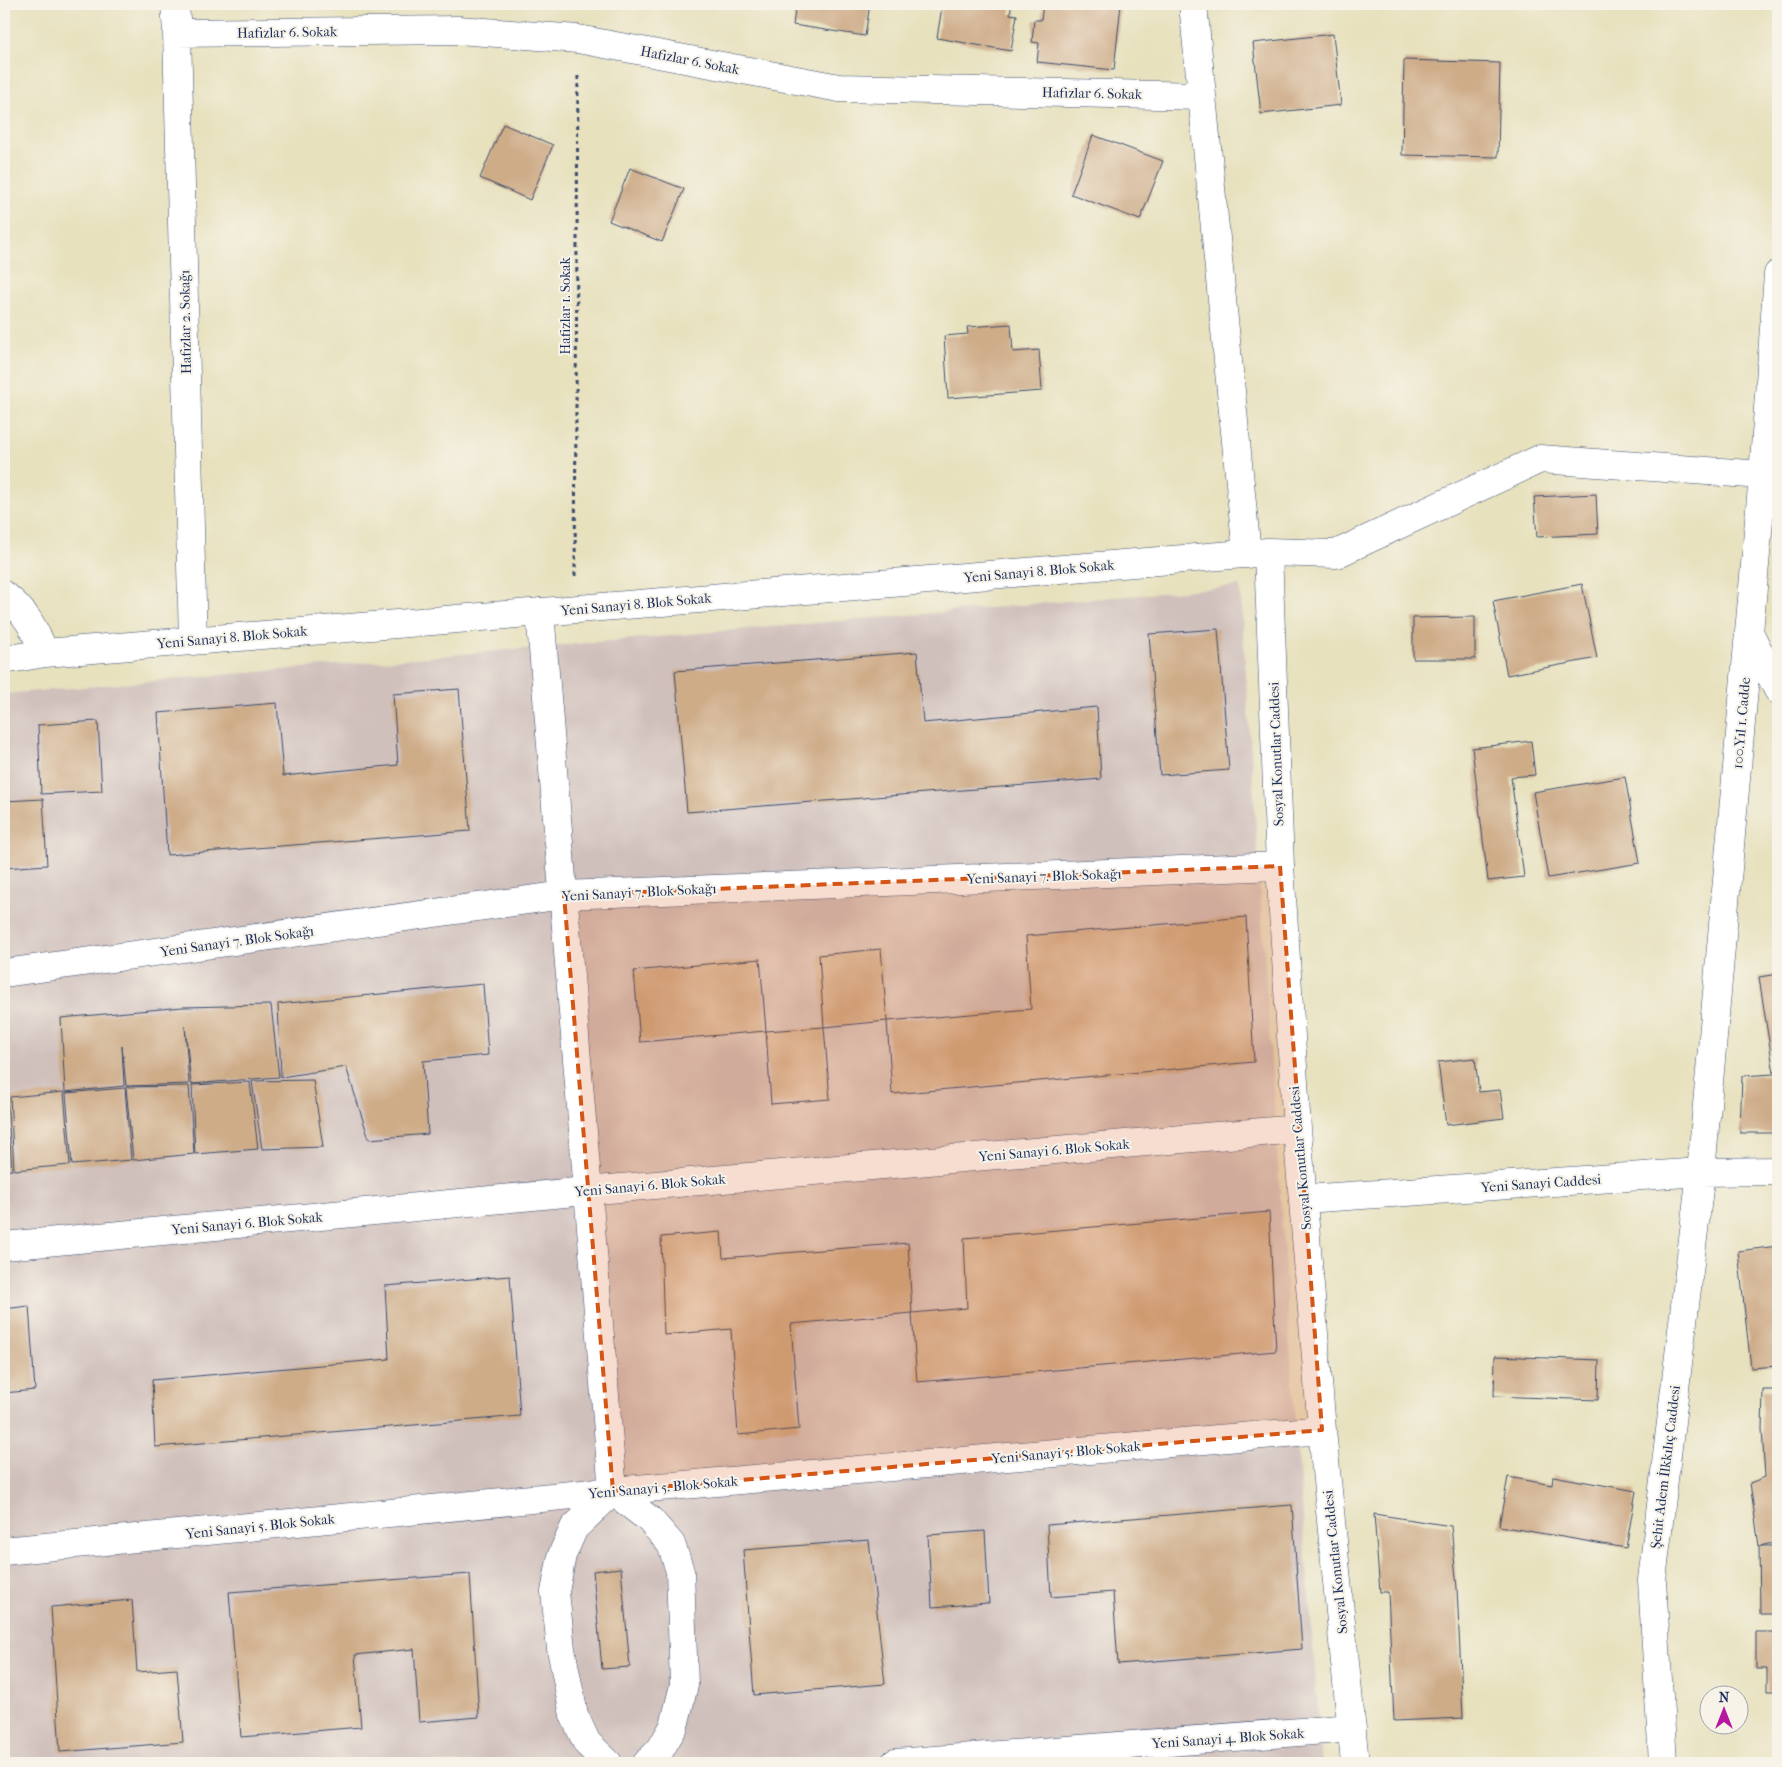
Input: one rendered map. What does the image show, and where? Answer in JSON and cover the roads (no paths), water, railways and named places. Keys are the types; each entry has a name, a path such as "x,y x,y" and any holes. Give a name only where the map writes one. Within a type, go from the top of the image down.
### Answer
{"street":[{"name":"Hafızlar 2. Sokağı","path":"175,4 192,641"},
{"name":"Sosyal Konutlar Caddesi","path":"1193,4 1202,96 1258,553 1297,1129 1322,1430 1354,1763"},
{"name":"Hafızlar 6. Sokak","path":"177,33 458,30 578,39 839,88 1202,96"},
{"name":"100.Yıl 1. Cadde","path":"1701,1172 1763,476 1778,274"},
{"name":"Yeni Sanayi 8. Blok Sokak","path":"4,660 45,653 1258,553 1336,554 1540,459 1763,476"},
{"path":"4,595 31,622 45,653"},
{"path":"540,612 564,895 586,1191 613,1491 650,1520 671,1544 680,1571 684,1685 674,1726 660,1750 647,1763"},
{"path":"1749,632 1778,690"},
{"name":"Yeni Sanayi 7. Blok Sokağı","path":"4,974 564,895 1280,866"},
{"name":"Yeni Sanayi 6. Blok Sokak","path":"4,1246 586,1191 1297,1129"},
{"name":"Yeni Sanayi Caddesi","path":"1304,1199 1701,1172 1778,1170"},
{"name":"Şehit Adem İlkkılıç Caddesi","path":"1663,1763 1652,1580 1701,1172"},
{"name":"Yeni Sanayi 5. Blok Sokak","path":"4,1551 613,1491 1322,1430"},
{"path":"608,1763 587,1743 574,1715 561,1649 555,1592 562,1555 574,1528 613,1491"},
{"name":"Yeni Sanayi 4. Blok Sokak","path":"895,1763 1352,1728"}]}
